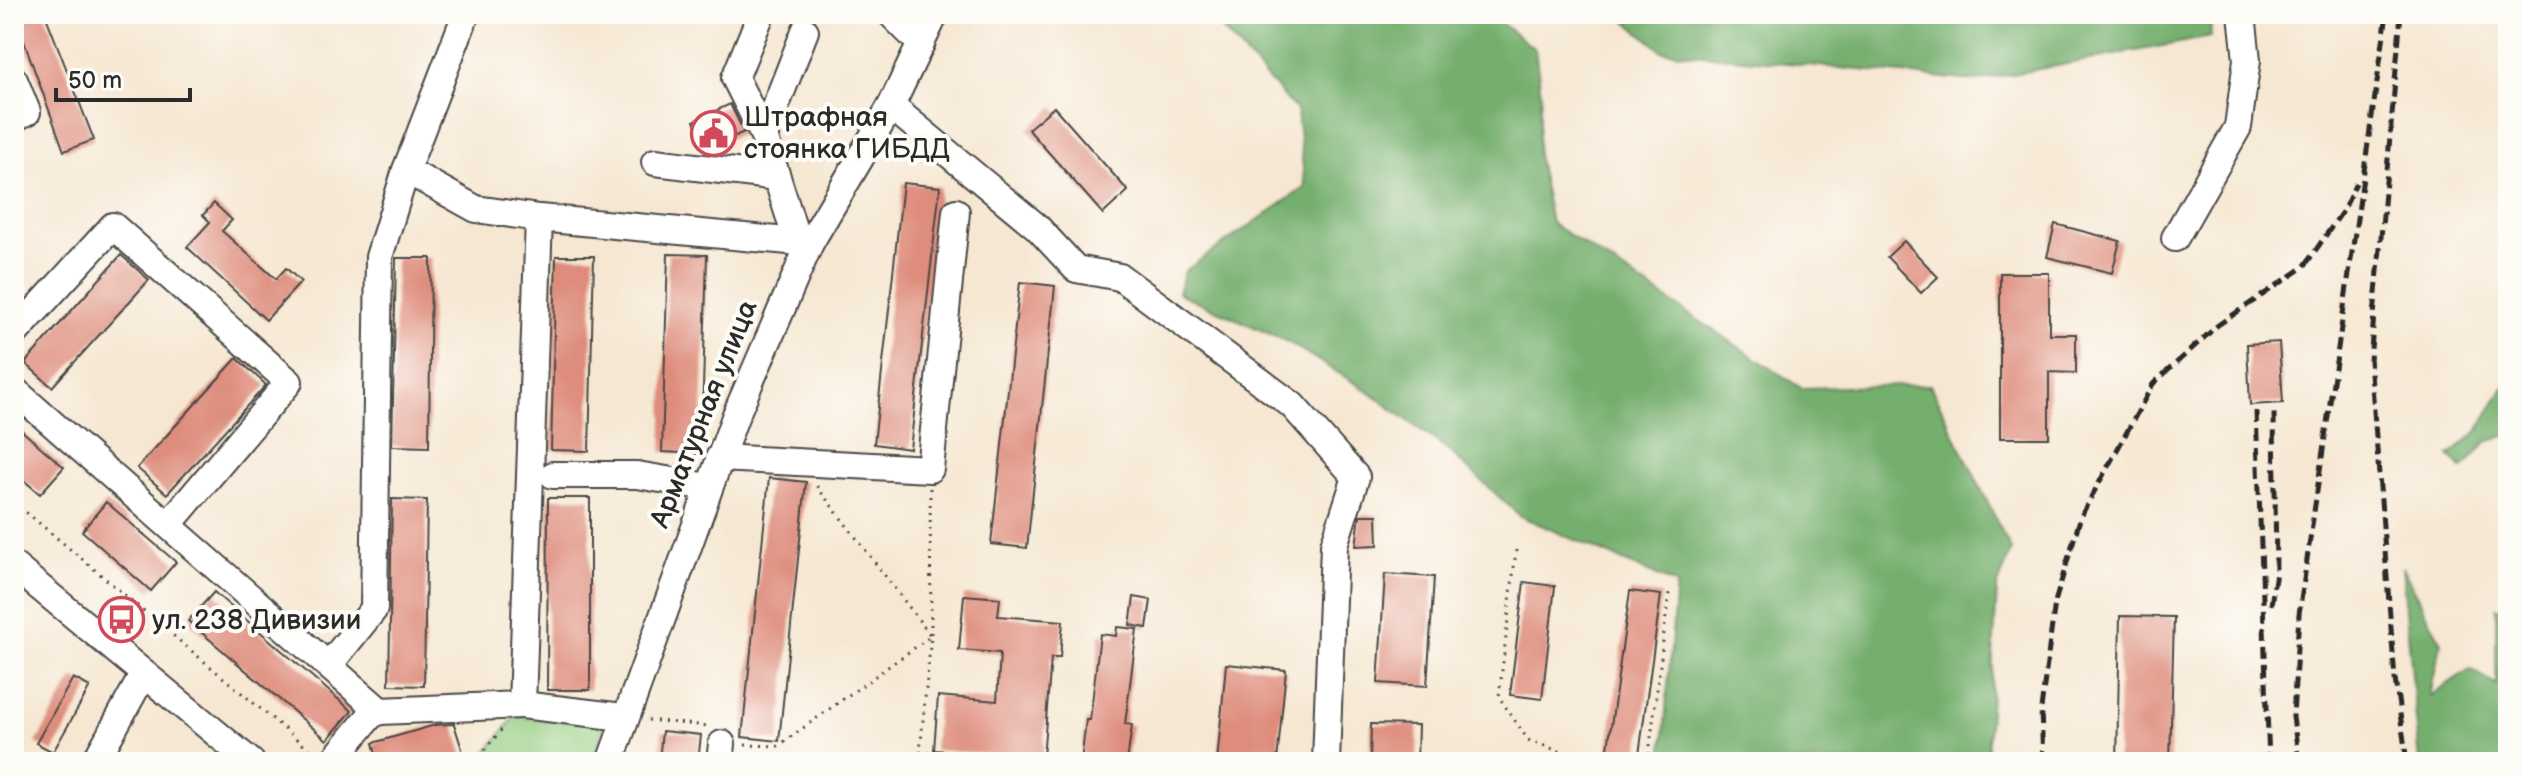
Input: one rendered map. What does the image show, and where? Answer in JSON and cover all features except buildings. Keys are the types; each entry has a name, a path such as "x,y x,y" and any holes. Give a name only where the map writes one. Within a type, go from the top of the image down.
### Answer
{"street":[{"path":"329,665 374,609 379,257 406,170 466,14"},
{"path":"761,14 735,78 764,136 795,233 810,243"},
{"path":"891,14 921,44"},
{"name":"Арматурная улица","path":"610,762 623,717 719,458 810,243 891,106 935,14"},
{"path":"2175,238 2238,127 2247,60 2242,14"},
{"path":"764,136 805,31"},
{"path":"14,80 27,112 14,118"},
{"path":"891,106 1037,227 1076,269 1120,277 1292,405 1356,477 1334,545 1326,762"},
{"path":"655,162 777,177"},
{"path":"406,170 476,209 539,218 810,243"},
{"path":"719,458 930,469 956,212"},
{"path":"522,705 539,218"},
{"path":"14,334 113,226 289,382 169,524"},
{"path":"14,390 380,711"},
{"path":"553,475 637,475 708,487"},
{"path":"14,566 251,762"},
{"path":"95,762 143,675"},
{"path":"322,757 371,715 380,711 522,705 623,717"}],"path":[{"path":"798,462 931,636"},
{"path":"930,469 931,636 920,752 1008,762"},
{"path":"14,502 322,757"},
{"path":"1516,550 1499,697 1528,740 1590,762"},
{"path":"1648,762 1669,593"},
{"path":"623,717 724,728 721,753 778,746 931,636"},
{"path":"474,762 522,705"}],"green space":[{"path":"1190,14 1405,14 1431,21 1491,15 1535,49 1541,94 1537,154 1551,223 1801,388 1930,385 2011,550 1997,588 1987,762 1662,762 1676,584 1520,516 1447,449 1366,390 1288,342 1178,293 1185,271 1305,187 1297,111 1210,16"},
{"path":"1618,14 2210,14 2211,37 1975,81 1662,51"},
{"path":"2508,380 2508,435 2486,442 2463,469 2449,456 2478,431"},
{"path":"2402,567 2441,642 2430,696 2470,669 2496,684 2496,608 2508,611 2508,762 2420,762"},
{"path":"515,716 604,724 593,762 479,762"}],"railway":[{"path":"2299,762 2293,717 2299,614 2387,14"},
{"path":"2401,14 2370,360 2395,679 2407,762"},
{"path":"2043,762 2041,709 2055,602 2081,516 2153,384 2218,325 2304,267 2344,209 2356,183"},
{"path":"2256,411 2269,762"},
{"path":"2271,605 2276,572 2274,412"}],"place":[{"name":"Штрафная стоянка ГИБДД","path":"713,133"},
{"name":"ул. 238 Дивизии","path":"121,620"}]}
